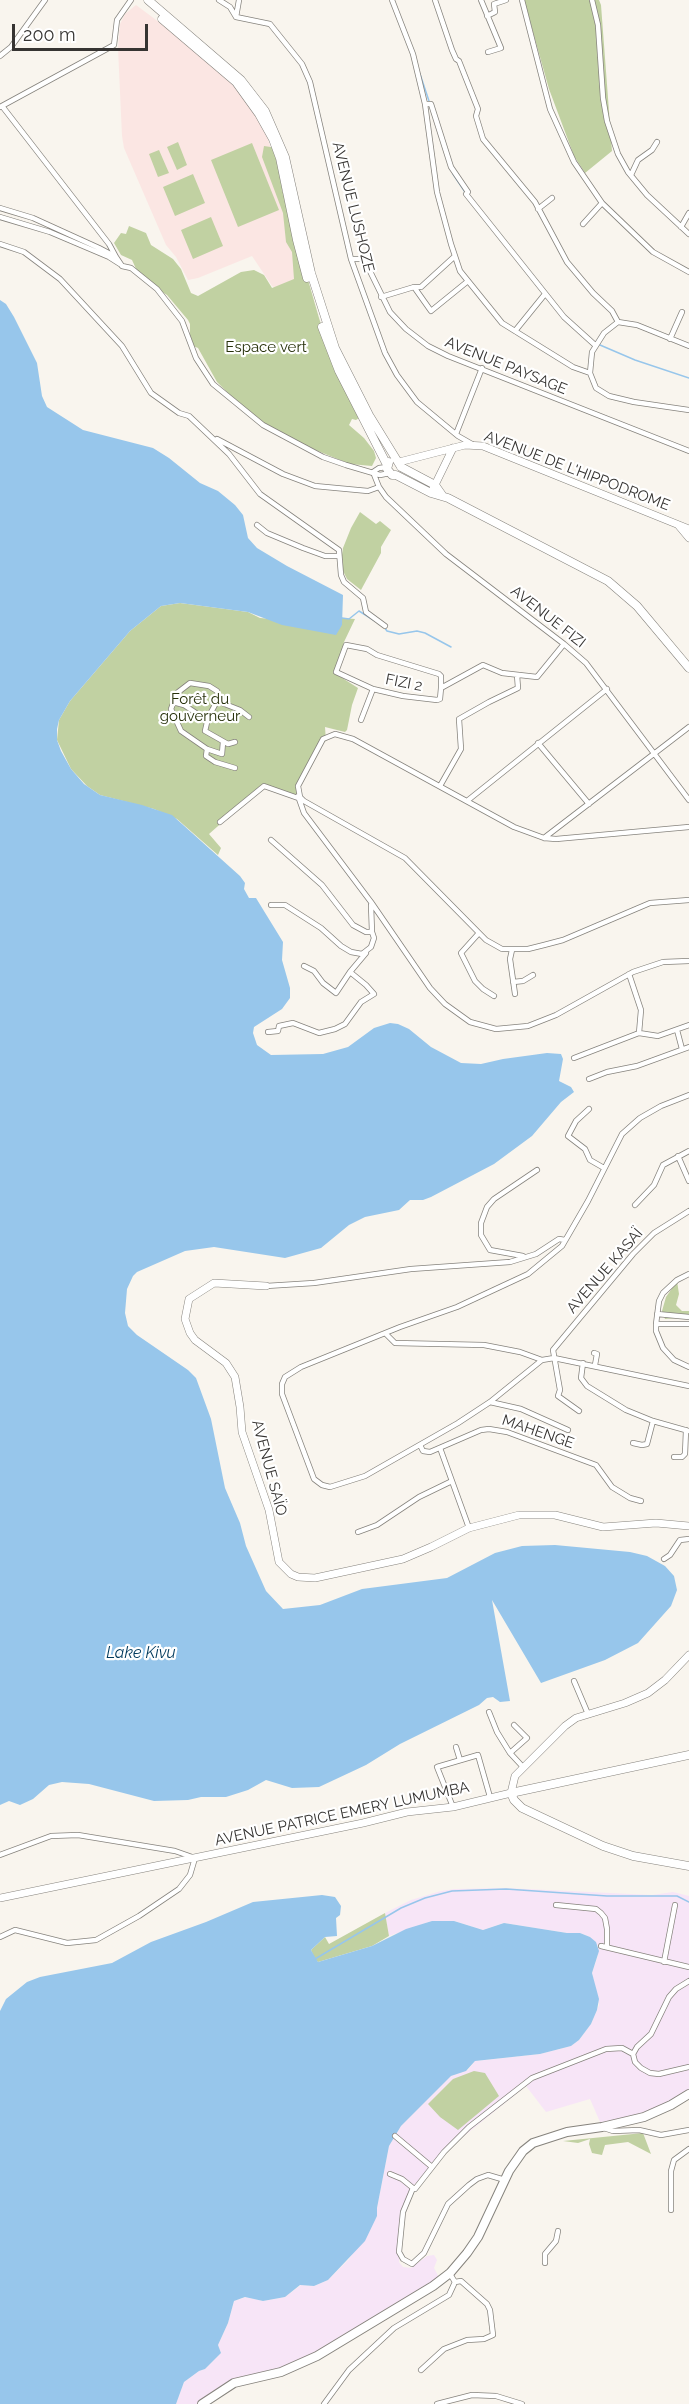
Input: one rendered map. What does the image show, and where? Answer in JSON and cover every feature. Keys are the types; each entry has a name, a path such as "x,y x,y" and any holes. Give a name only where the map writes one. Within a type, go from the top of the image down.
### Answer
{"highway":[{"path":"202,2404 234,2383 281,2372 317,2356 434,2286 450,2272 478,2237 516,2159 532,2143 567,2132 602,2127 664,2109 689,2094"}],"main road":[{"path":"141,0 236,82 262,112"},
{"path":"148,0 242,80 262,112 280,158 330,351 366,417 390,470 431,493 442,495 608,581 637,606 689,669"},
{"path":"366,417 399,462 435,484 442,495"},
{"path":"390,470 399,462"},
{"path":"390,470 399,462"},
{"name":"AVENUE PATRICE EMERY LUMUMBA","path":"511,1793 689,1755"},
{"path":"511,1793 522,1808 603,1846 633,1856 689,1866"}],"street":[{"path":"0,56 11,47 45,0"},
{"path":"122,266 109,244 1,107 114,45 117,20 131,0"},
{"path":"219,0 237,17"},
{"path":"237,17 239,0"},
{"path":"392,0 413,54 425,104 435,181 460,271 502,323 573,367 590,373"},
{"path":"435,0 452,50 456,60 459,61 478,109 476,116 483,139 516,178 538,209 567,261 593,293 612,310 618,322"},
{"path":"481,0 501,48 489,52"},
{"path":"487,16 495,12 494,4 506,0"},
{"path":"522,0 550,109 570,156 602,203 653,252 689,272"},
{"path":"592,0 598,25 603,98 607,121 618,154 630,175 647,195 689,234"},
{"name":"AVENUE LUSHOZE","path":"237,17 270,24 305,71 310,82 351,259 381,344 397,375 417,402 457,435 474,445"},
{"path":"425,104 431,104 451,167 468,192 466,194 564,317 595,345"},
{"path":"630,175 638,160 652,150 657,142"},
{"path":"538,209 552,198"},
{"path":"583,224 602,203"},
{"path":"0,208 57,228 116,257"},
{"path":"681,226 689,213"},
{"path":"0,217 50,232 130,268 163,297 182,321 189,342 213,384 238,407 263,425 323,457 373,472 379,468 390,470"},
{"path":"0,244 24,252 60,279 122,346 151,393 179,413 189,416 210,435 229,454 260,494 337,548 344,582 363,598 366,612 385,626"},
{"path":"381,297 421,287 455,256"},
{"name":"AVENUE PAYSAGE","path":"351,259 364,259 390,312 422,342 448,356 689,451"},
{"path":"414,287 431,310 468,281"},
{"path":"515,331 545,294"},
{"path":"670,339 682,312"},
{"path":"689,346 636,325 618,322 604,333 595,345 590,362 590,373 596,388 609,396 689,410"},
{"path":"431,493 456,448 457,435 482,368"},
{"path":"210,435 283,474 315,486 368,491 379,488"},
{"name":"AVENUE DE L'HIPPODROME","path":"399,462 456,448 483,446 689,529"},
{"name":"AVENUE FIZI","path":"373,472 379,488 446,554 586,663 689,800"},
{"path":"677,524 689,538"},
{"path":"257,525 267,533 303,548 325,556 339,556"},
{"name":"FIZI 2","path":"361,720 374,689 403,696 438,700 441,688 483,665 498,672 537,677 564,644"},
{"path":"374,689 336,672 344,646 351,645 367,649 377,656 439,674 441,688"},
{"path":"440,786 460,749 459,719 518,688 517,675"},
{"path":"224,742 222,754 207,749 182,730 171,709 177,693 190,683 209,686 217,691 220,701 249,717"},
{"path":"467,801 607,689"},
{"path":"220,701 217,701 205,730 228,744 234,742"},
{"path":"172,702 184,705 199,715"},
{"path":"544,838 689,727"},
{"path":"689,827 556,839 544,838 514,827 352,739 335,734 323,739 298,786 298,795 304,813 371,902 420,975 445,1004 470,1022 484,1027 512,1028 542,1022 629,974 663,962 689,961"},
{"path":"538,743 589,804"},
{"path":"207,749 206,756 215,762 235,768"},
{"path":"220,822 264,786 298,795 304,801 405,858 478,933 495,946 512,950 528,949 563,940 650,903 689,900"},
{"path":"271,840 322,885 353,925 366,932 372,932"},
{"path":"304,966 314,971 323,983 336,993 374,938 371,902"},
{"path":"271,905 285,905 321,928 341,946 357,953 366,952"},
{"path":"478,933 461,953 475,981 494,996"},
{"path":"512,950 510,959 515,994"},
{"path":"268,1032 278,1031 279,1026 292,1023 319,1033 345,1023 361,1002 374,994 350,972"},
{"path":"629,974 641,1010 639,1033"},
{"path":"513,982 523,981 533,975"},
{"path":"574,1058 639,1033 658,1036 689,1025"},
{"path":"677,1030 682,1049"},
{"path":"590,1079 653,1061 689,1047"},
{"path":"542,1360 490,1402 394,1462 357,1479 330,1487 314,1479 282,1394 285,1377 292,1372 457,1307 514,1282 542,1264 562,1246 617,1143 630,1126 661,1106 689,1095"},
{"path":"589,1109 576,1121 568,1136 585,1149 590,1160 604,1168"},
{"path":"635,1205 654,1185 663,1165 689,1151"},
{"path":"678,1156 689,1181"},
{"path":"525,1257 490,1250 481,1235 481,1223 487,1207 494,1199 537,1170"},
{"name":"AVENUE KASAÏ","path":"554,1358 557,1345 633,1254 654,1233 689,1211"},
{"name":"AVENUE SAÏO","path":"565,1240 560,1239 536,1254 510,1262 411,1269 314,1283 266,1286 214,1283 189,1299 185,1319 190,1333 195,1340 226,1363 235,1377 242,1432 269,1510 279,1562 283,1568 306,1579 338,1574 414,1555 469,1528 511,1516 544,1513 603,1527 656,1523 689,1526"},
{"path":"689,1274 677,1280 663,1293 659,1301 656,1323 656,1330 663,1348 674,1360 689,1367"},
{"path":"657,1314 686,1316 683,1323"},
{"path":"656,1323 689,1324"},
{"path":"386,1334 395,1343 484,1345 520,1352 542,1360 554,1358 595,1365 689,1386"},
{"path":"594,1353 597,1353 595,1365"},
{"path":"554,1358 560,1390 558,1396 579,1411"},
{"path":"583,1363 581,1378 587,1386 626,1410 653,1421 688,1430 685,1454 682,1457 674,1457"},
{"path":"490,1402 521,1409 567,1431"},
{"path":"633,1443 642,1446 647,1444 653,1421"},
{"name":"MAHENGE","path":"440,1448 481,1430 507,1432 596,1466 612,1487 630,1498 641,1501"},
{"path":"420,1444 426,1452 440,1448 469,1528"},
{"path":"358,1532 376,1525 411,1502 452,1481"},
{"path":"664,1559 670,1555 680,1539 689,1539"},
{"path":"511,1793 515,1776 565,1726 588,1714 626,1703 648,1693 689,1655"},
{"path":"573,1682 588,1714"},
{"path":"489,1712 493,1726 510,1754 523,1767"},
{"path":"510,1754 527,1738 514,1725"},
{"path":"456,1747 460,1760"},
{"path":"453,1807 437,1767 478,1755 490,1797"},
{"name":"AVENUE PATRICE EMERY LUMUMBA","path":"0,1898 407,1812 453,1807 511,1793"},
{"path":"0,1855 51,1836 66,1835 97,1837 185,1853 195,1858 190,1875 179,1889 139,1916 96,1940 67,1943 15,1930 0,1937"},
{"path":"162,1849 164,1864"},
{"path":"556,1905 596,1909 601,1913 605,1918 607,1929 604,1947 689,1967"},
{"path":"663,1962 675,1905"},
{"path":"633,2054 651,2034 669,1997 676,1989 689,1981"},
{"path":"412,2188 415,2189 469,2127 532,2078 606,2049 622,2048 633,2054 635,2062 650,2073 659,2074 689,2067"},
{"path":"602,2127 613,2131 639,2130 661,2135 689,2130"},
{"path":"395,2136 432,2167"},
{"path":"671,2210 671,2171 674,2160 689,2149"},
{"path":"390,2174 402,2179 412,2188"},
{"path":"412,2188 403,2212 399,2252 403,2259 412,2264 424,2253 448,2204 469,2185 488,2175 505,2180"},
{"path":"545,2262 545,2254 556,2241 558,2231"},
{"path":"450,2272 455,2282"},
{"path":"421,2370 444,2349 467,2340 484,2339 493,2335 490,2310 487,2304 461,2281 455,2282"},
{"path":"324,2404 331,2391 349,2370 375,2345 407,2319 449,2295 455,2282"},
{"path":"437,2404 477,2395 496,2396 522,2404"}],"shaded area":[{"path":"136,5 179,37 242,92 260,117 273,154 301,279 276,288 272,286 252,256 188,280 176,257 166,245 124,148 122,136 118,48 120,24 125,14"},
{"path":"505,1888 652,1895 673,1892 689,1896 689,2097 642,2119 600,2122 590,2099 546,2112 526,2086 459,2140 413,2186 405,2204 399,2262 403,2267 411,2268 427,2256 434,2255 437,2260 434,2268 442,2283 343,2343 238,2385 207,2404 176,2404 184,2382 205,2369 221,2353 218,2345 228,2323 234,2301 246,2297 263,2301 285,2297 301,2285 314,2286 328,2280 349,2259 377,2216 389,2146 401,2126 451,2076 468,2070 475,2061 540,2054 571,2046 579,2040 591,2024 599,2005 592,1973 598,1955 598,1946 590,1937 580,1933 504,1923 483,1930 454,1921 432,1921 389,1936 385,1913 411,1900 455,1889"}],"green space":[{"path":"524,0 599,0 601,5 612,151 585,173 574,156 549,89"},
{"path":"178,142 187,165 177,170 167,147"},
{"path":"252,143 279,210 238,227 211,160"},
{"name":"Espace vert","path":"264,146 277,148 284,175 282,191 290,201 300,252 319,318 328,346 362,416 356,420 352,419 349,425 364,438 374,451 376,458 372,466 350,464 303,445 265,424 236,401 217,382 198,348 193,346 188,320 167,295 149,284 137,271 132,260 121,255 114,243 121,233 126,234 129,226 146,233 151,245 173,259 181,269 191,293 198,296 241,272 254,270 264,275 272,288 294,279 292,252 286,242 283,213 262,157"},
{"path":"159,150 169,173 158,177 149,154"},
{"path":"193,174 205,203 175,216 163,187"},
{"path":"211,217 223,246 193,259 181,230"},
{"path":"360,512 376,524 380,521 391,530 361,590 347,579 343,571 342,555 351,528"},
{"name":"Forêt du gouverneur","path":"180,603 248,612 260,618 342,625 342,618 355,619 344,642 336,674 358,688 347,730 345,732 325,727 326,741 319,746 302,776 298,798 268,786 260,789 209,834 221,848 218,855 177,819 154,809 100,795 87,786 71,769 57,740 59,720 70,701 130,631 161,606"},
{"path":"677,1281 679,1294 676,1305 682,1311 689,1311 689,1317 665,1319 662,1311 666,1297"},
{"path":"385,1913 389,1936 372,1946 318,1962 315,1959 311,1950 325,1937 329,1944"},
{"path":"474,2071 485,2073 499,2096 458,2130 440,2117 428,2104 453,2079"},
{"path":"643,2133 651,2154 628,2142 605,2145 602,2155 592,2153 590,2139 578,2143 563,2141"}],"water":[{"name":"Lake Kivu","path":"0,300 6,304 14,317 37,363 42,396 47,407 83,430 153,448 169,458 200,483 218,491 235,505 243,515 248,538 257,548 343,595 342,625 336,635 282,625 248,612 180,603 161,606 130,631 70,701 59,720 57,729 57,740 61,751 71,769 84,784 100,795 172,815 240,876 245,883 244,889 249,898 256,898 283,942 282,960 290,988 290,998 282,1009 254,1027 253,1033 257,1045 271,1055 323,1054 348,1047 374,1028 390,1023 398,1024 409,1029 431,1047 461,1063 481,1064 547,1053 561,1054 563,1059 559,1081 571,1087 574,1092 561,1102 532,1136 494,1164 431,1197 423,1200 410,1200 399,1210 365,1217 349,1225 321,1248 285,1258 214,1247 185,1251 137,1272 127,1289 125,1313 128,1326 196,1378 211,1419 225,1488 240,1523 246,1546 266,1591 283,1609 320,1605 362,1589 447,1578 495,1553 522,1546 555,1545 630,1552 647,1556 665,1566 674,1576 677,1590 671,1606 638,1643 605,1660 541,1683 492,1600 510,1701 500,1702 493,1697 487,1698 479,1705 400,1744 366,1765 319,1787 292,1788 266,1780 248,1790 226,1797 154,1801 89,1784 62,1782 49,1785 33,1799 20,1805 9,1801 0,1805"},
{"path":"322,1895 335,1897 341,1906 340,1915 336,1918 337,1936 325,1937 311,1950 318,1962 372,1946 406,1929 432,1921 454,1921 483,1930 504,1923 580,1933 590,1937 596,1942 599,1951 592,1973 599,1999 591,2024 579,2040 571,2046 540,2054 475,2061 466,2071 451,2076 401,2126 389,2146 377,2216 365,2241 328,2280 314,2286 300,2285 285,2297 263,2301 245,2297 234,2301 228,2323 218,2345 221,2353 205,2369 184,2382 176,2404 0,2404 0,2011 6,1999 27,1982 40,1977 112,1963 151,1942 253,1902"}],"waterway":[{"path":"420,74 429,101"},
{"path":"453,174 465,192"},
{"path":"600,345 635,360 689,378"},
{"path":"342,618 349,619 359,611 375,621"},
{"path":"384,627 387,631 399,634 417,631 425,633 451,647"},
{"path":"315,1959 401,1908 425,1898 452,1891 506,1889 607,1896 677,1896 689,1902"}]}
